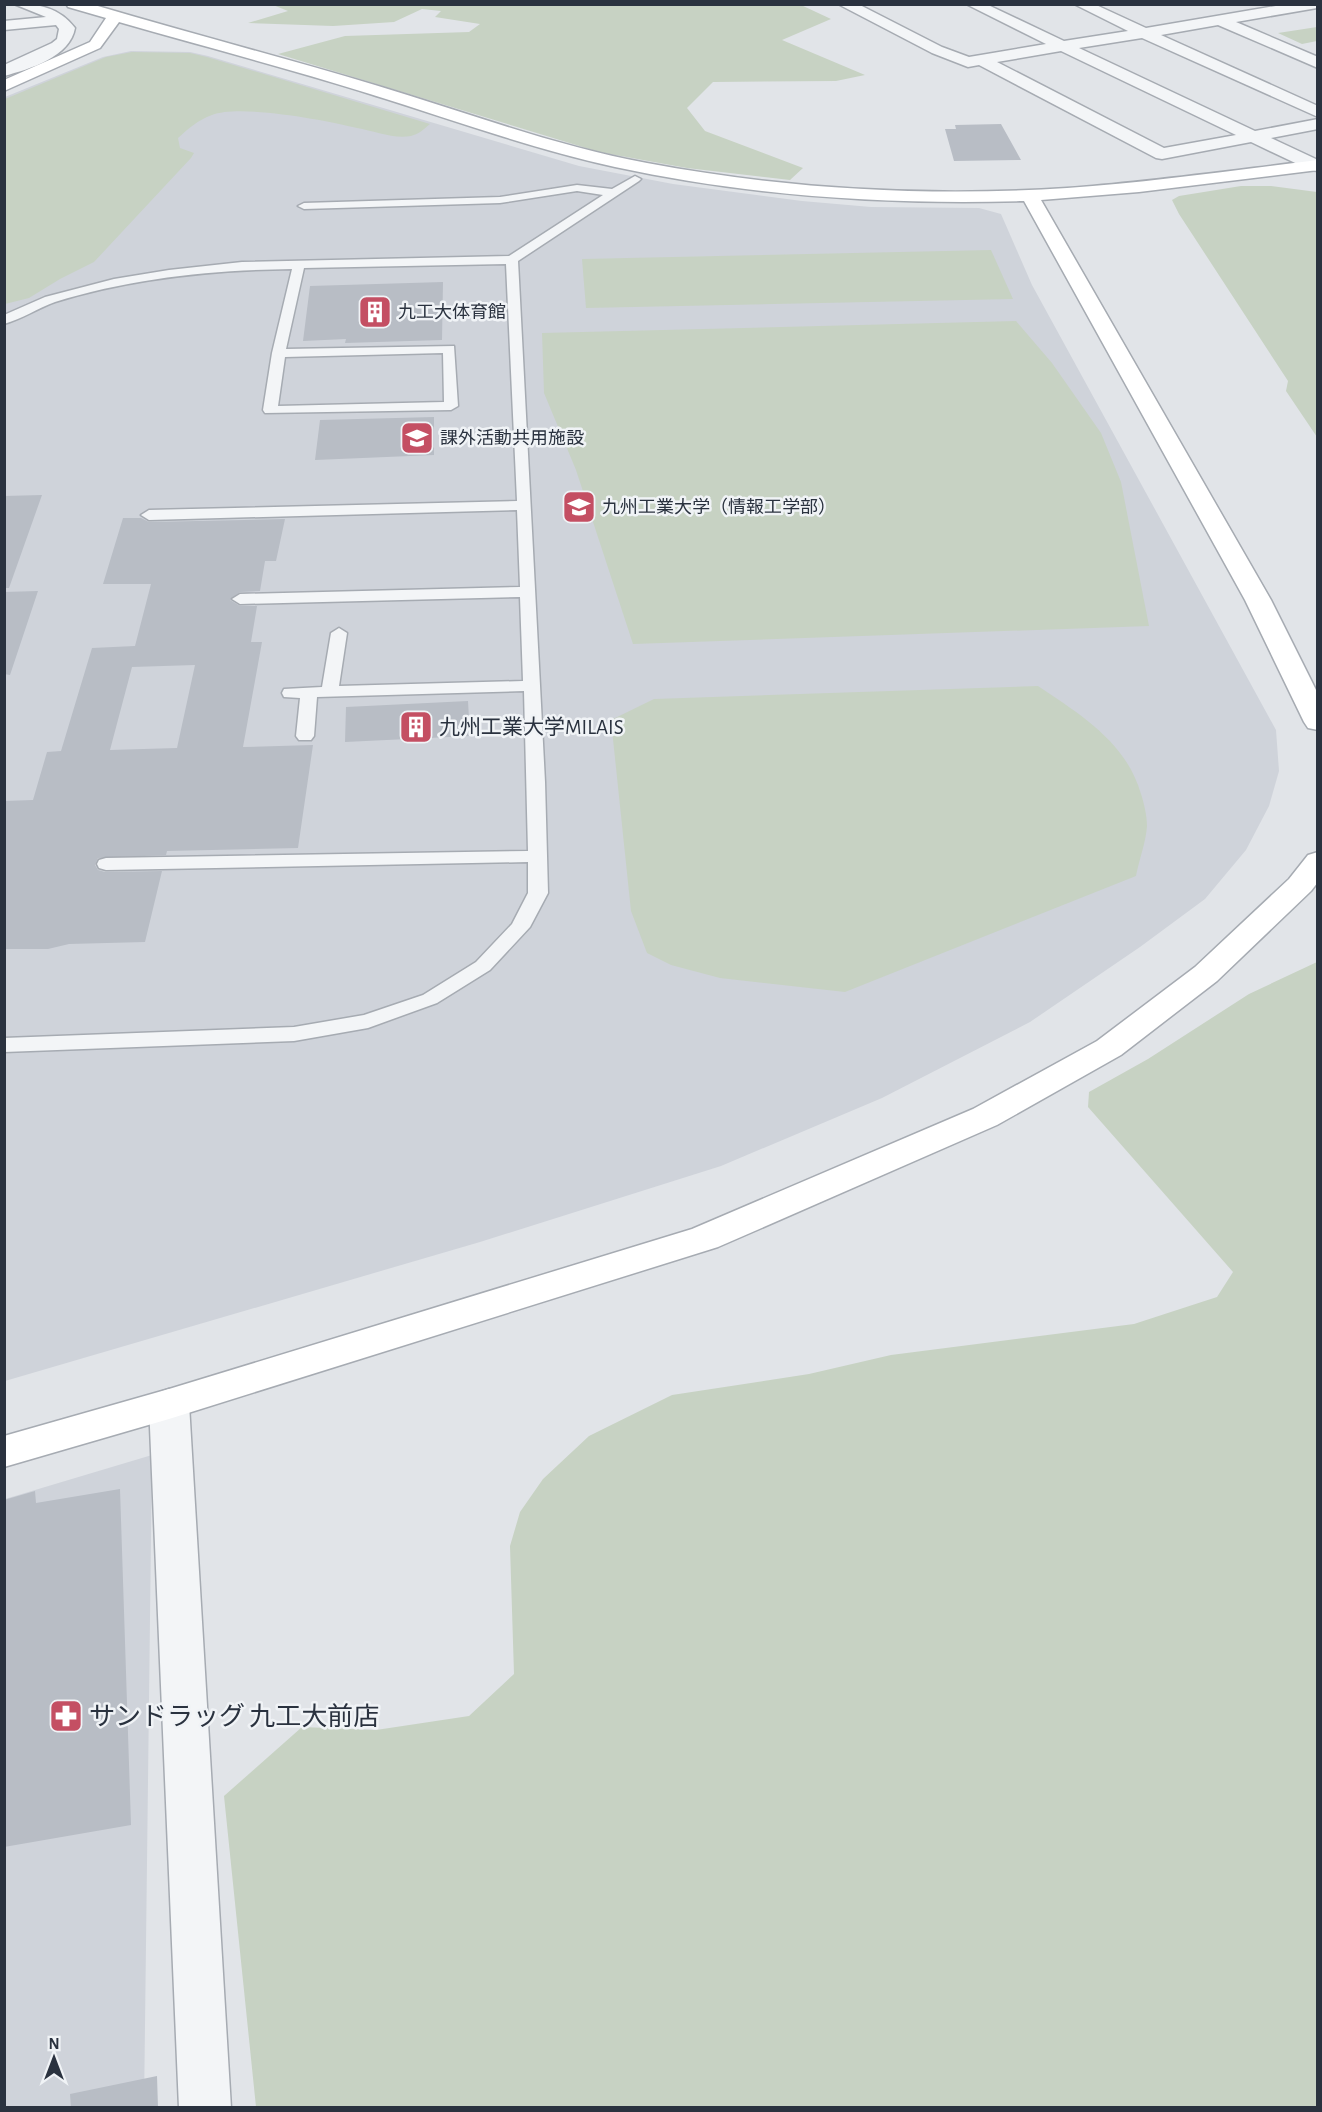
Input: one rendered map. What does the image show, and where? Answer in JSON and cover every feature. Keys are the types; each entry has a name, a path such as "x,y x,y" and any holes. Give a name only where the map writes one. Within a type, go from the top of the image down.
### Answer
{"street":[{"path":"4,71 63,42 67,28 56,15 21,4"},
{"path":"73,4 367,88 578,154 650,169 806,190 905,197 1030,196 1109,190 1317,166"},
{"path":"845,4 937,50 968,62 1317,4"},
{"path":"973,4 1253,138 1317,166"},
{"path":"1086,6 1114,4"},
{"path":"1086,6 1317,112"},
{"path":"4,86 86,50 102,38 114,16"},
{"path":"1219,20 1317,63"},
{"path":"4,26 63,21"},
{"path":"153,44 218,47"},
{"path":"86,50 117,45"},
{"path":"4,58 40,55"},
{"path":"981,60 1162,154 1317,124"},
{"path":"1030,196 1258,600 1317,722"},
{"path":"4,1452 170,1404 705,1238 985,1117 1109,1048 1206,974 1300,885 1317,861"},
{"path":"170,1404 205,2108"}],"lane":[{"path":"4,320 49,300 114,283 242,266 512,260 635,179"},
{"path":"304,206 500,200 578,188 614,193"},
{"path":"4,1045 294,1034 369,1021 430,999 483,966 520,927 538,893 520,403 512,260"},
{"path":"279,353 449,349 451,406 270,410 279,353 299,265"},
{"path":"149,515 523,505"},
{"path":"240,599 527,592"},
{"path":"330,692 339,633"},
{"path":"290,693 531,686"},
{"path":"305,736 309,692"},
{"path":"106,864 537,856"}],"shaded area":[{"name":"九州工業大学（情報工学部）","path":"131,51 190,52 208,56 579,166 673,184 802,201 871,207 979,208 1001,214 1032,285 1276,730 1279,771 1269,806 1246,850 1205,899 1140,947 1030,1022 882,1098 721,1166 480,1242 5,1381 5,97 103,57"},
{"path":"152,1455 144,2107 5,2108 5,1499"}],"green space":[{"path":"273,5 801,5 831,19 782,40 865,75 836,81 713,82 687,108 705,131 803,168 790,180 687,168 599,152 278,54 345,36 469,32 480,24 435,17 441,11 422,9 394,22 333,26 248,23 288,11"},
{"path":"1317,27 1317,41 1302,44 1278,33"},
{"path":"132,52 190,53 207,57 430,124 414,135 404,137 283,114 242,111 225,112 207,117 178,138 180,148 194,153 191,158 94,262 29,298 5,304 5,99 106,57"},
{"path":"1241,186 1271,186 1317,192 1317,437 1286,391 1288,381 1172,200 1179,196"},
{"path":"991,250 1013,299 586,308 582,259"},
{"path":"1016,321 1052,363 1101,433 1121,482 1149,626 633,644 576,470 544,393 542,333"},
{"path":"1038,686 1100,731 1125,759 1134,776 1143,801 1147,826 1136,876 845,992 720,978 671,965 647,953 631,911 611,720 654,699"},
{"path":"1317,962 1317,2107 256,2107 224,1796 302,1727 376,1730 469,1716 514,1674 510,1546 520,1512 543,1479 589,1436 672,1395 809,1374 891,1355 1134,1324 1217,1297 1233,1272 1088,1107 1089,1092 1148,1059 1249,994"}],"building":[{"path":"1001,124 1021,160 954,161 945,129 956,129 955,125"},
{"name":"九工大体育館","path":"443,282 442,340 345,343 346,339 303,341 310,286"},
{"name":"課外活動共用施設","path":"434,417 434,455 315,460 320,420"},
{"path":"42,495 9,588 4,588 4,496"},
{"path":"123,518 141,518 149,522 285,519 276,561 265,561 260,591 240,592 230,600 240,606 257,606 251,642 262,642 243,747 313,745 298,848 167,851 166,855 98,858 95,865 98,870 105,872 162,871 145,942 69,944 48,949 4,949 4,801 33,800 47,752 61,751 92,648 135,646 151,584 103,584","holes":["195,665 177,748 110,750 132,667"]},
{"path":"38,591 10,675 4,674 4,592"},
{"name":"九州工業大学MILAIS","path":"468,701 470,736 345,742 346,707"},
{"name":"サンドラッグ 九工大前店","path":"120,1489 131,1825 4,1847 4,1500 35,1491 36,1503"},
{"path":"157,2076 158,2108 71,2108 70,2094"}],"place":[{"name":"九工大体育館","path":"375,312"},
{"name":"課外活動共用施設","path":"417,438"},
{"name":"九州工業大学（情報工学部）","path":"579,507"},
{"name":"九州工業大学MILAIS","path":"416,727"},
{"name":"サンドラッグ 九工大前店","path":"66,1716"}]}
